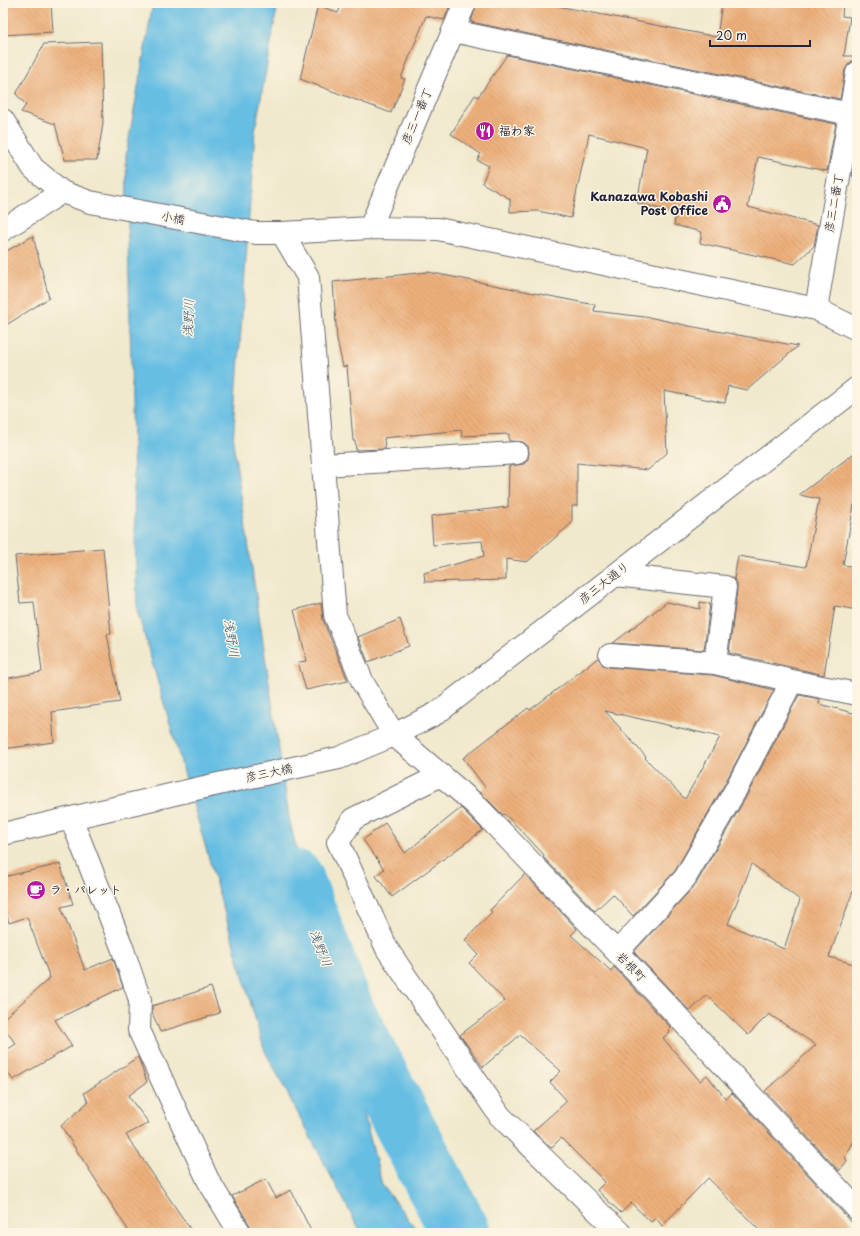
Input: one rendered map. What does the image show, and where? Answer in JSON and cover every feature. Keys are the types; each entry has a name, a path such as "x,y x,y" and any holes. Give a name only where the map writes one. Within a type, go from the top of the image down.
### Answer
{"street":[{"name":"彦三一番丁","path":"370,228 465,3"},
{"path":"453,31 850,114"},
{"name":"彦三二番丁","path":"816,309 857,73"},
{"name":"小橋","path":"3,120 33,168 62,192 90,202 256,233 370,228 438,229 816,309 857,329"},
{"path":"3,230 62,192"},
{"name":"岩根町","path":"282,233 308,277 335,615 363,683 394,735 475,804 617,952 857,1209"},
{"name":"彦三大通り","path":"339,758 394,735 437,713 857,388"},
{"path":"324,466 517,453"},
{"path":"615,575 725,587 715,663"},
{"path":"610,656 715,663 857,694"},
{"path":"617,952 686,878 735,792 792,681"},
{"name":"彦三大橋","path":"3,834 200,788 339,758"},
{"path":"441,775 352,819 338,842 387,949 500,1116 620,1233"},
{"path":"71,818 122,947 140,1000 139,1030 208,1180 240,1233"}],"water":[{"path":"153,3 278,3 255,131 233,442 290,823 382,1185 419,1233 361,1233 264,1049 137,610 126,156"}],"building":[{"path":"3,3 51,3 53,32 3,35"},
{"path":"342,3 451,3 444,20 426,16 401,78 405,79 391,113 300,79 318,5 338,13"},
{"path":"477,3 542,3 717,37 722,3 843,3 842,16 850,17 844,56 857,56 857,61 852,61 845,70 840,99 471,22"},
{"path":"101,42 103,124 97,160 65,160 55,124 21,112 26,105 16,94 44,44"},
{"path":"507,55 836,124 827,171 758,157 748,207 818,225 814,246 795,264 700,243 702,232 674,225 676,213 637,203 647,148 589,134 571,218 538,211 510,212 510,199 482,183 489,166 477,160 481,154 451,134 475,95 478,97"},
{"path":"857,146 857,177 852,176"},
{"path":"33,236 49,298 3,327 3,253"},
{"path":"428,272 595,305 594,311 653,318 798,346 747,390 728,386 725,403 664,391 667,453 648,470 577,463 577,506 572,506 572,523 527,562 506,559 506,580 425,582 424,573 484,556 482,541 433,545 431,516 508,507 509,466 524,464 528,459 529,453 528,446 523,442 509,441 509,434 461,436 462,430 384,438 385,449 356,450 355,441 353,441 347,366 343,367 337,339 333,282"},
{"path":"857,451 857,505 854,505 843,565 857,567 857,610 835,606 824,675 729,653 737,589 737,583 734,579 738,556 806,567 819,499 799,495"},
{"path":"103,548 111,634 107,634 120,702 52,712 54,742 3,749 3,679 42,672 34,602 20,603 15,556"},
{"path":"667,602 700,609 700,602 710,604 704,650 613,643"},
{"path":"321,603 323,620 348,681 306,690 298,662 307,661 294,610"},
{"path":"400,619 409,646 368,662 358,637"},
{"path":"598,658 603,665 609,667 713,675 774,690 724,785 675,871 633,916 613,894 595,911 543,857 544,855 522,831 504,814 503,815 480,792 485,787 463,758 528,708 530,710","holes":["605,711 720,737 685,799 645,758 646,757"]},
{"path":"799,695 820,699 819,704 857,714 857,880 829,957 857,965 857,1135 845,1157 847,1161 839,1171 765,1091 816,1045 769,1014 748,1035 707,995 690,1011 634,952 696,884 746,797","holes":["752,864 800,900 784,949 728,924"]},
{"path":"461,808 483,830 392,897 376,876 384,869 363,840 385,823 405,853"},
{"path":"60,864 73,904 61,907 85,970 113,958 123,987 55,1020 72,1046 13,1080 3,1066 3,1052 16,1044 3,1027 3,1019 50,978 27,917 9,923 3,902 3,877"},
{"path":"525,874 577,929 571,935 611,971 614,967 671,1028 669,1030 670,1032 663,1038 700,1081 707,1075 726,1099 732,1093 857,1228 857,1233 762,1233 708,1178 662,1226 656,1218 651,1222 631,1203 621,1213 597,1190 605,1182 561,1138 551,1148 533,1131 567,1101 550,1082 561,1071 520,1035 483,1067 460,1035 505,1001 469,963 478,954 465,940 492,912 490,910"},
{"path":"211,987 220,1013 160,1032 152,1012 152,1006"},
{"path":"138,1057 147,1082 128,1096 149,1123 126,1135 193,1233 130,1233 61,1126 88,1102 84,1093"},
{"path":"266,1179 276,1198 291,1190 312,1233 252,1233 251,1227 232,1196"}],"waterway":[{"name":"浅野川","path":"294,879 345,1012 461,1233"}],"place":[{"name":"福わ家","path":"485,131"},
{"name":"Kanazawa Kobashi Post Office","path":"722,204"},
{"name":"ラ・パレット","path":"36,890"}]}
